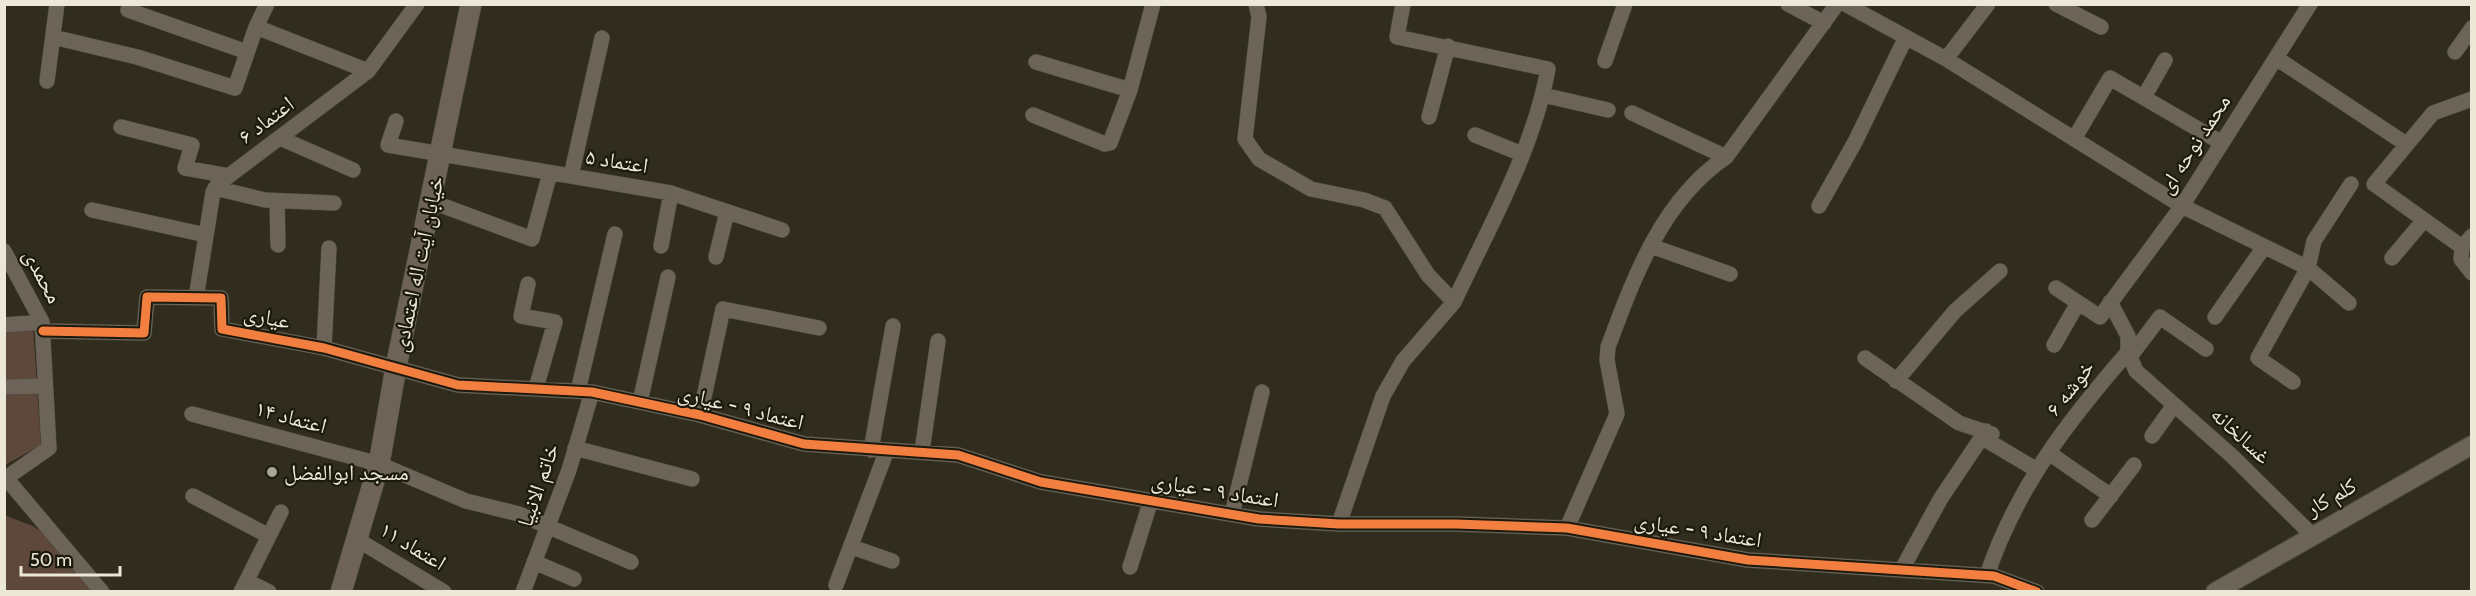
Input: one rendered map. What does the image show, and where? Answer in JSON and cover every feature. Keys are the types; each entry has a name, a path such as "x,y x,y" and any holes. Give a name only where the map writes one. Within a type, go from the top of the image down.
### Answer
{"main road":[{"name":"خیابان آیت اله اعتمادی","path":"341,591 380,464 396,367 471,4"}],"street":[{"path":"47,81 57,4"},
{"path":"53,37 137,57 235,88 255,27 267,4"},
{"name":"اعتماد ۶","path":"215,188 368,71 417,4"},
{"path":"1033,116 1108,145 1130,90 1153,4"},
{"path":"1256,4 1259,17 1245,139 1251,151 1311,189 1364,200 1385,208 1428,275 1454,302"},
{"path":"1339,524 1372,423 1388,387 1403,361 1454,302 1522,154 1543,95 1548,69 1397,37 1403,4"},
{"path":"1605,61 1625,4"},
{"path":"1788,4 1824,23"},
{"path":"1567,528 1617,414 1607,360 1608,347 1660,225 1705,171 1726,157 1837,4"},
{"path":"1845,4 1946,59 2182,206 2308,268 2349,303"},
{"path":"1946,59 1988,4"},
{"path":"2056,4 2101,27"},
{"name":"محمد نوحه ای","path":"2110,302 2182,206 2310,4"},
{"path":"128,10 247,52"},
{"path":"255,27 368,71"},
{"path":"2455,52 2472,28"},
{"path":"1819,206 1855,142 1905,37"},
{"path":"570,176 602,38"},
{"path":"1429,117 1448,46"},
{"path":"2276,58 2406,144"},
{"path":"2144,97 2165,60"},
{"path":"1036,62 1130,90"},
{"path":"2074,139 2110,78 2222,143"},
{"path":"1543,95 1608,110"},
{"path":"2472,99 2433,113 2374,184 2424,220 2467,241 2461,259 2472,273"},
{"path":"1632,113 1726,157"},
{"name":"اعتماد ۵","path":"396,121 388,146 671,193 782,230"},
{"path":"121,127 192,145 185,168 229,176"},
{"path":"1475,135 1522,154"},
{"path":"279,138 353,170"},
{"path":"430,201 532,239 550,173"},
{"path":"2293,382 2258,358 2308,268 2314,241 2351,183"},
{"path":"4,325 144,333 147,297 196,298 215,188 277,201 334,203"},
{"path":"661,246 671,193"},
{"path":"277,201 278,245"},
{"path":"92,210 206,235"},
{"path":"716,257 728,212"},
{"path":"2392,258 2424,220"},
{"name":"خاتم الانبیا","path":"523,591 575,448 615,234"},
{"path":"1651,246 1730,274"},
{"path":"2215,317 2264,247"},
{"path":"324,348 329,248"},
{"name":"محمدی","path":"4,251 42,327"},
{"path":"1896,381 1955,311 2000,271"},
{"path":"640,402 668,277"},
{"path":"528,284 521,316 555,322 536,388"},
{"path":"2056,288 2100,317 2110,302 2128,336 2131,360"},
{"name":"عیاری","path":"196,298 221,298 222,328 324,348"},
{"path":"2054,345 2078,303"},
{"path":"700,416 723,309 819,328"},
{"name":"خوشه ۶","path":"1988,576 2017,501 2037,470 2049,453 2131,360 2160,316 2206,349"},
{"path":"836,585 852,547 879,450 892,326"},
{"path":"42,327 49,448 6,478 102,591"},
{"path":"922,451 938,341"},
{"name":"اعتماد ۹ - عیاری","path":"324,348 458,385 585,391 700,416 791,442 958,455 1041,482 1259,519 1339,524 1456,524 1567,528 1748,560 1988,576 2037,591"},
{"path":"1864,358 1959,423 1992,434 1988,441 2037,470"},
{"name":"غسالخانه","path":"2131,360 2174,405 2232,456 2312,535"},
{"path":"4,387 45,386"},
{"path":"1232,514 1262,392"},
{"path":"2152,436 2174,405"},
{"name":"اعتماد ۱۴","path":"192,414 380,464 466,501 519,514 632,562"},
{"path":"1902,569 1941,498 1986,431"},
{"name":"کلم کار","path":"2215,591 2472,445"},
{"path":"575,448 692,479"},
{"path":"2049,453 2111,496"},
{"path":"2092,520 2134,465"},
{"path":"193,496 269,536"},
{"path":"1130,567 1151,500"},
{"path":"269,591 244,586 281,512"},
{"name":"اعتماد ۱۱","path":"358,540 444,591"},
{"path":"852,547 892,561"},
{"path":"534,562 574,579"}],"shaded area":[{"path":"33,326 41,445 5,465 5,328"},
{"path":"4,515 33,526 51,538 97,591 5,591"}],"cycle path":[{"path":"43,331 144,333 147,297 221,298 222,329 324,348 458,385 592,392 700,415 804,444 958,455 1041,482 1259,519 1339,524 1456,524 1567,528 1748,560 1994,576 2037,592"}],"place":[{"name":"مسجد ابوالفضل","path":"272,472"}]}
